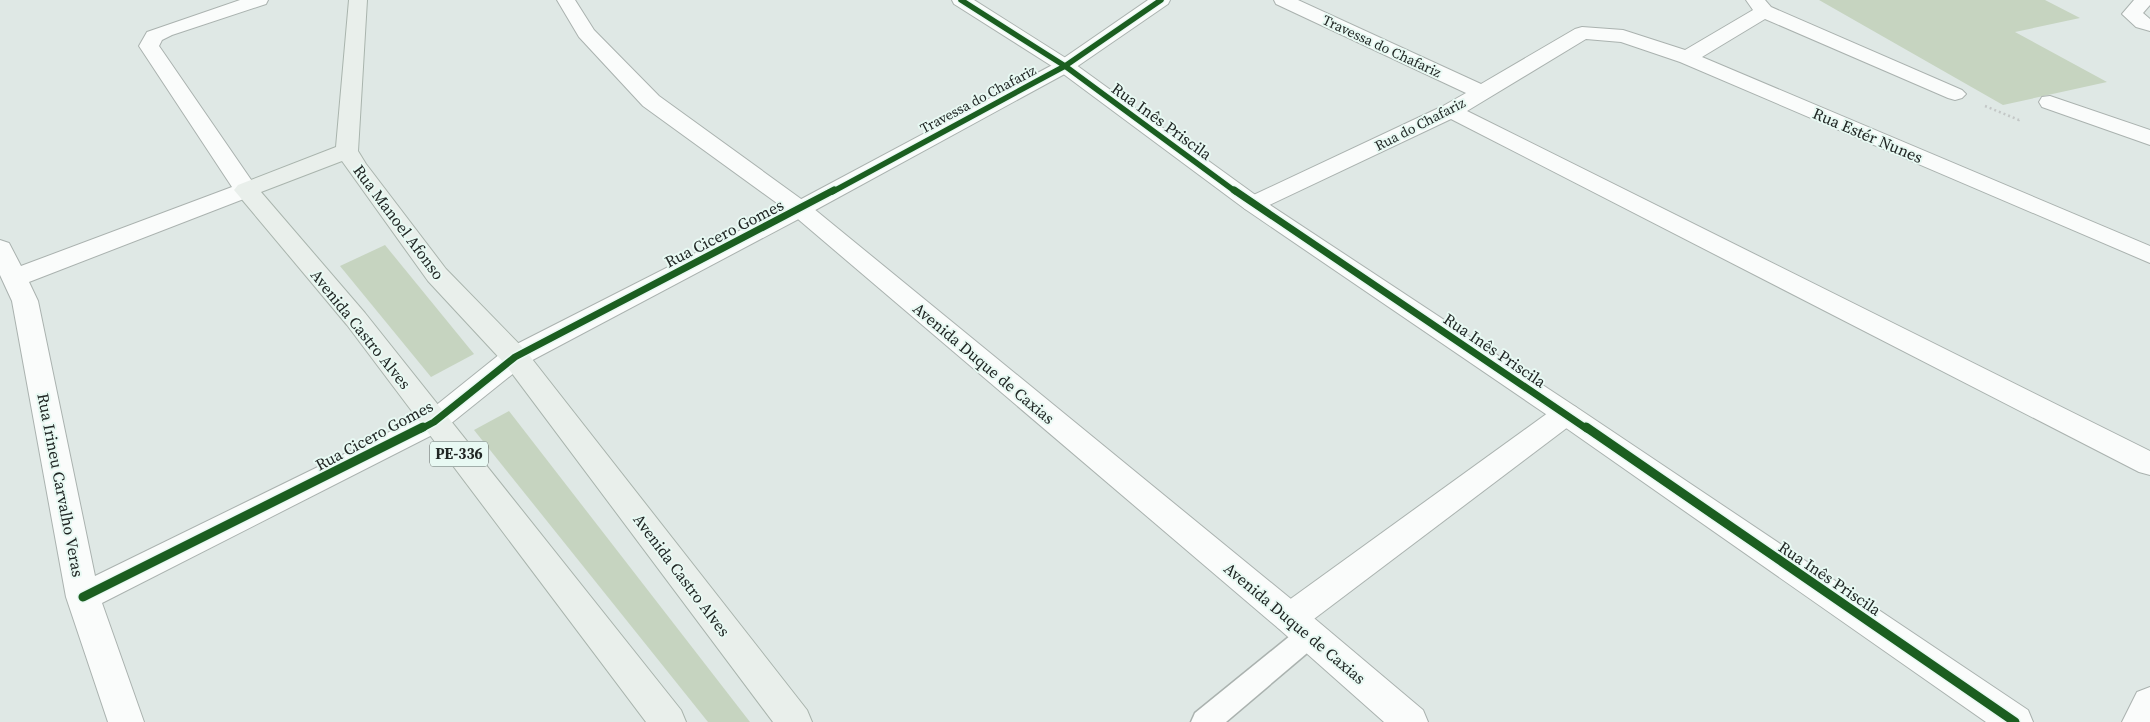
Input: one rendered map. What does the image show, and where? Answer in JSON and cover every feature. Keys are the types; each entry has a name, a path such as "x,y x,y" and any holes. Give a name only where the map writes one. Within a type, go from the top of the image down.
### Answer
{"main road":[{"name":"Rua Manoel Afonso","path":"358,0 347,151 437,275 515,357"},
{"path":"246,190 347,151"},
{"name":"Avenida Castro Alves","path":"246,190 356,319 668,722"},
{"name":"Avenida Castro Alves","path":"515,357 794,722"}],"street":[{"path":"14,278 246,190 149,46 154,36 189,15 259,0"},
{"name":"Avenida Duque de Caxias","path":"566,0 586,33 651,102 800,209 1300,627 1410,722"},
{"name":"Rua Inês Priscila","path":"961,0 1065,66 1253,204 1566,414 2015,722"},
{"name":"Travessa do Chafariz","path":"800,209 1065,66 1161,0"},
{"name":"Travessa do Chafariz","path":"1283,0 1481,92"},
{"path":"2144,0 2132,14 2150,25"},
{"path":"1687,58 1760,6 1955,94"},
{"name":"Rua do Chafariz","path":"1253,204 1451,111 1582,33"},
{"name":"Rua Estér Nunes","path":"1582,33 1614,34 1687,58 2150,255"},
{"path":"2050,102 2150,138"},
{"path":"1451,111 2150,464"},
{"name":"Rua Cicero Gomes","path":"83,598 434,422 515,357 800,209"},
{"name":"Rua Irineu Carvalho Veras","path":"0,248 25,301 83,598 126,722"},
{"path":"1300,627 1566,414"},
{"path":"2140,722 2150,703"}],"lane":[{"path":"1205,722 1300,627"}],"path":[{"path":"1955,94 2019,120 2050,102"}],"green space":[{"path":"1819,0 2045,0 2080,18 2015,32 2107,82 2003,105"},
{"path":"385,245 474,354 431,377 340,266"},
{"path":"509,411 750,722 708,722 474,430"}],"cycle path":[{"path":"961,0 1065,66 1253,204 1566,414 2015,722"},
{"path":"83,597 434,422 515,357 800,209 1065,66 1161,0"}]}
